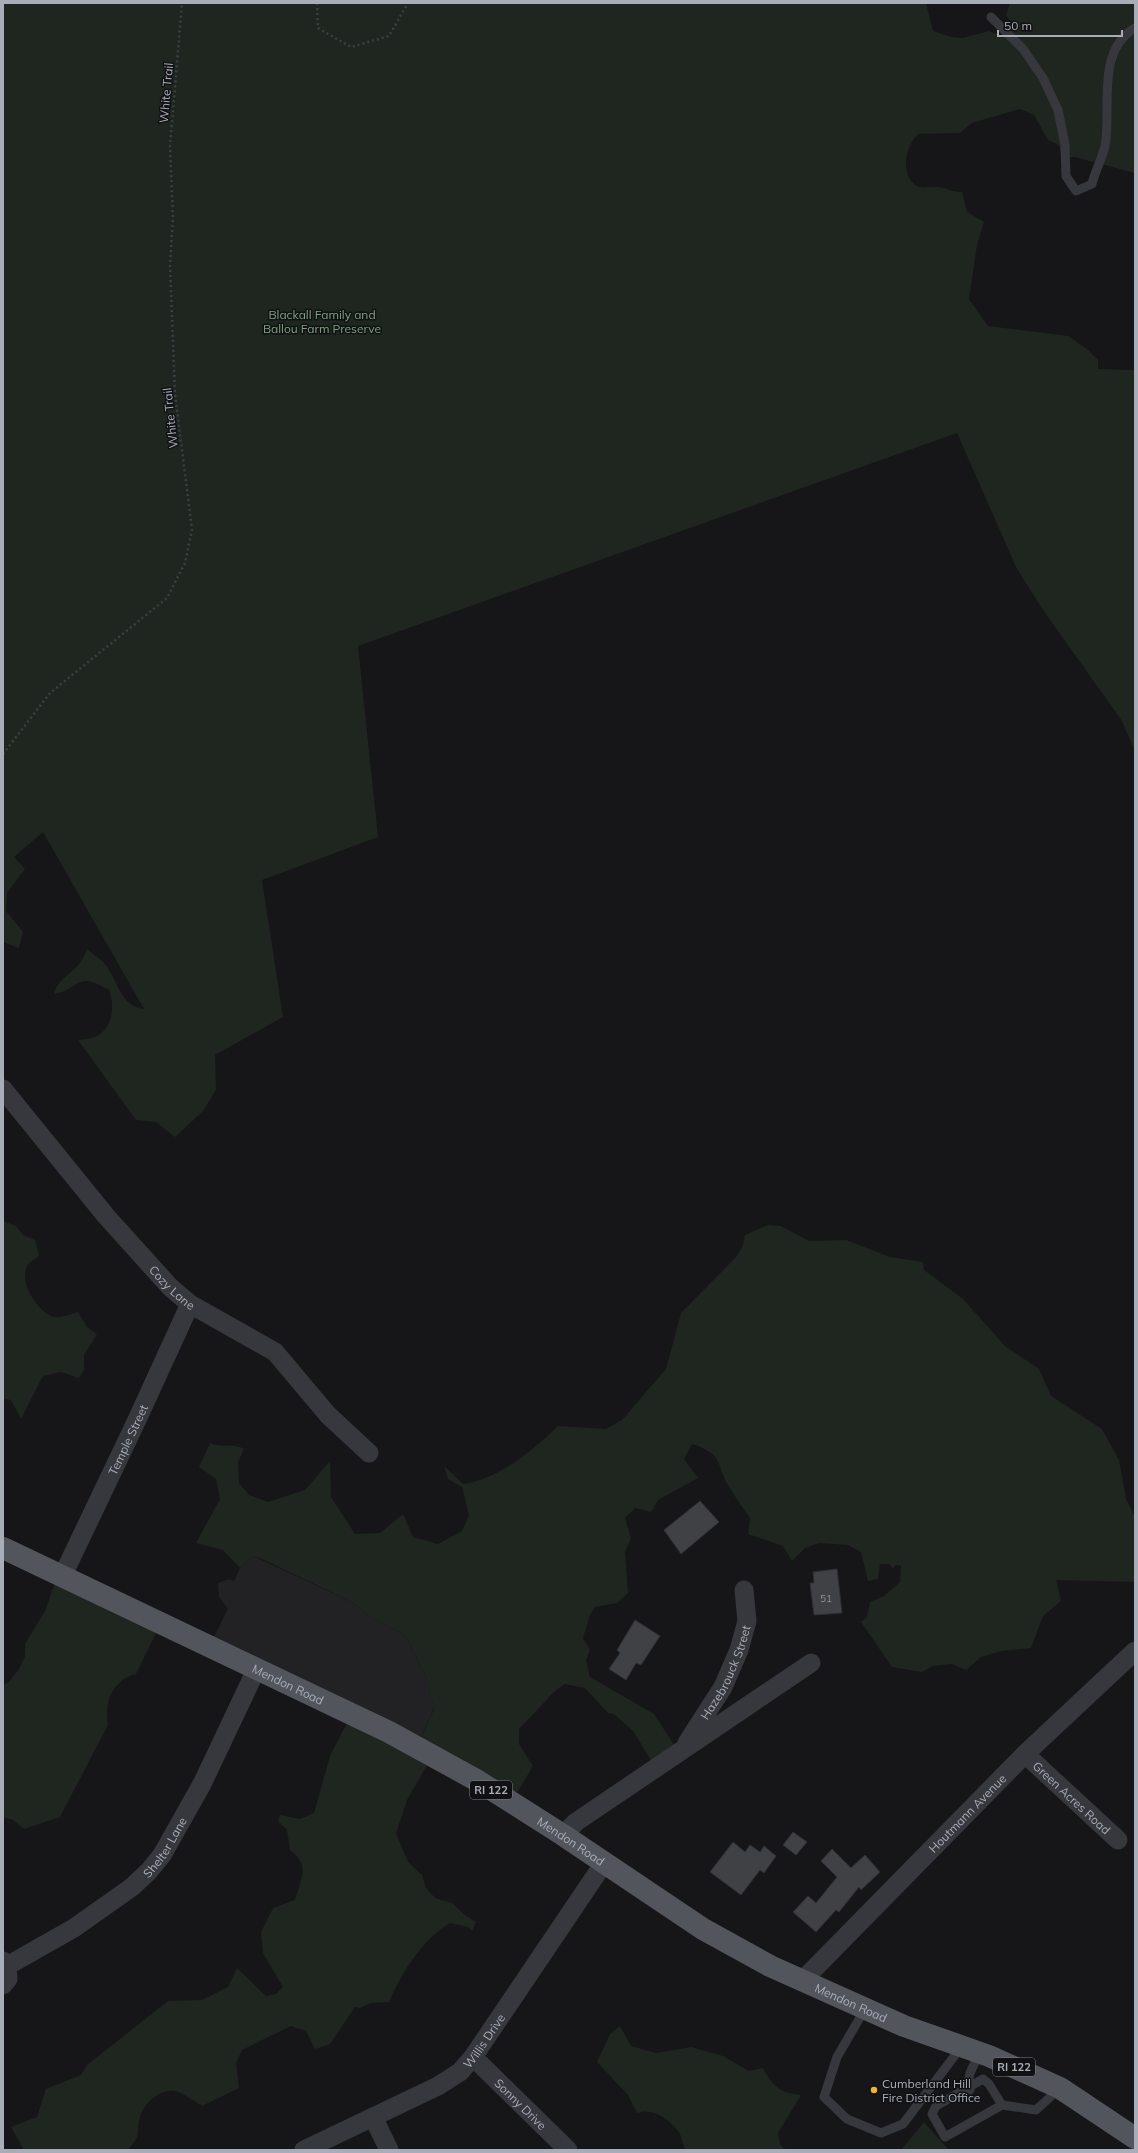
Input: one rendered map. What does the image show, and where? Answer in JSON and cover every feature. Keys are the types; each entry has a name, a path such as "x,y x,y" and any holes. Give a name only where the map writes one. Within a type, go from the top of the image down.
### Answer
{"main road":[{"name":"Mendon Road","path":"3,1548 63,1575 256,1670 389,1732 478,1781 563,1835 703,1929 770,1966 904,2026 971,2049 1060,2088 1135,2138"}],"street":[{"name":"Cozy Lane","path":"3,1089 106,1216 170,1287 190,1304 275,1352 328,1414 369,1453"},
{"name":"Temple Street","path":"63,1575 190,1304"},
{"name":"Hazebrouck Street","path":"684,1748 723,1687 739,1650 747,1621 744,1590"},
{"name":"Houtmann Avenue","path":"804,1980 1026,1754 1135,1651"},
{"name":"Hazebrouck Street","path":"563,1835 576,1822 811,1663"},
{"name":"Shelter Lane","path":"3,1986 8,1979 5,1964 74,1928 132,1887 149,1871 162,1855 202,1784 256,1670"},
{"name":"Green Acres Road","path":"1026,1754 1118,1840"},
{"name":"Willis Drive","path":"304,2150 438,2086 460,2072 473,2057 604,1863"},
{"name":"Sonny Drive","path":"473,2057 568,2150"},
{"path":"373,2117 389,2150"}],"lane":[{"path":"991,17 1023,49 1043,78 1058,110 1065,145 1066,176 1076,191 1092,184 1105,146 1107,75 1118,46 1130,31 1135,28"},
{"path":"865,2009 838,2057 824,2097 847,2120 881,2133 902,2124 971,2049"},
{"path":"969,2089 971,2049"},
{"path":"1002,2105 989,2084 983,2079 952,2099 936,2106 932,2114 945,2137 965,2122 982,2112 1002,2105 1036,2110 1060,2088"}],"path":[{"name":"White Trail","path":"3,754 50,693 166,598 186,562 192,530 175,394 170,265 173,218 170,147 182,3"},
{"path":"317,3 318,28 352,47 389,36 408,3"}],"shaded area":[{"path":"253,1556 352,1602 368,1615 405,1635 426,1676 434,1708 416,1749 208,1648 228,1609 219,1597 218,1583 229,1579 234,1581 240,1568"}],"green space":[{"name":"Blackall Family and Ballou Farm Preserve","path":"3,3 926,3 933,31 951,37 963,38 989,31 1002,36 1009,36 1013,31 1014,25 1006,15 1010,3 1135,3 1135,173 1075,157 1062,157 1059,145 1048,140 1034,115 1020,109 972,123 960,133 918,134 910,145 906,159 906,166 910,179 916,186 938,187 962,192 967,212 984,222 977,245 969,299 988,326 1068,336 1087,349 1098,360 1098,369 1135,370 1135,751 1122,721 1043,610 1017,569 957,433 358,646 378,837 262,880 283,1017 215,1055 216,1090 203,1111 175,1137 156,1122 136,1120 78,1040 95,1037 106,1027 111,1016 112,1009 109,990 90,981 84,981 63,992 54,994 60,982 79,964 87,949 100,959 109,969 120,991 129,1003 144,1009 43,832 14,857 25,869 7,893 6,911 23,932 19,948 3,942"},
{"path":"3,1221 16,1226 23,1235 35,1240 39,1256 27,1266 25,1280 30,1294 35,1301 45,1312 54,1317 78,1312 87,1327 97,1334 84,1355 84,1370 79,1378 61,1372 43,1376 21,1419 11,1400 3,1399"},
{"path":"768,1225 781,1226 809,1241 846,1240 890,1257 923,1262 924,1270 963,1299 1005,1346 1039,1369 1051,1396 1102,1429 1119,1460 1126,1499 1135,1517 1135,1582 1056,1580 1061,1601 1043,1616 1031,1648 1001,1651 981,1657 966,1670 952,1664 933,1666 922,1672 892,1667 861,1622 867,1617 870,1602 884,1596 900,1582 901,1566 895,1565 893,1569 889,1564 880,1564 878,1579 868,1581 861,1552 848,1545 819,1543 805,1548 792,1561 783,1546 748,1534 750,1518 729,1487 715,1456 710,1452 692,1444 684,1459 698,1478 658,1500 651,1512 635,1508 625,1518 631,1538 625,1552 628,1593 617,1603 595,1607 590,1615 583,1638 590,1650 586,1660 590,1677 654,1714 680,1754 656,1768 633,1731 614,1714 608,1713 585,1688 565,1684 555,1691 519,1729 519,1744 533,1766 511,1803 430,1760 407,1800 396,1833 408,1862 422,1875 426,1888 435,1898 452,1903 466,1916 476,1922 472,1931 468,1927 450,1923 440,1930 430,1938 414,1958 400,1979 389,2002 370,2003 360,2008 355,2007 330,2044 315,2049 306,2031 291,2026 242,2050 236,2063 239,2088 202,2106 178,2092 166,2091 154,2097 145,2106 142,2112 136,2140 128,2150 24,2150 11,2127 37,2117 46,2089 81,2075 87,2065 168,2001 202,2000 228,1987 237,1968 266,1996 276,1994 283,1987 263,1953 261,1932 273,1908 295,1900 303,1873 300,1861 290,1850 287,1830 278,1821 280,1815 300,1819 314,1813 330,1756 349,1719 416,1749 434,1709 426,1676 405,1635 368,1615 352,1602 262,1559 253,1556 240,1568 223,1550 196,1543 220,1499 216,1479 199,1467 210,1443 237,1446 244,1449 238,1462 239,1483 249,1495 268,1502 305,1490 330,1461 331,1497 355,1534 380,1533 403,1514 413,1537 438,1544 462,1531 469,1515 462,1487 448,1479 444,1466 463,1484 476,1481 490,1476 515,1462 558,1426 606,1429 622,1420 666,1369 681,1313 737,1256 743,1245 745,1235"},
{"path":"56,1580 159,1627 136,1674 121,1681 112,1694 107,1709 108,1725 60,1817 24,1829 13,1820 3,1817 3,1685 9,1682 19,1669 25,1656 25,1644 45,1611"},
{"path":"620,2026 631,2046 656,2053 691,2047 723,2056 749,2071 763,2068 773,2084 778,2088 787,2092 801,2095 778,2133 780,2144 785,2150 685,2150 678,2131 670,2122 654,2113 637,2113 628,2095 597,2062 610,2034"},
{"path":"924,2122 949,2150 901,2150"}],"building":[{"path":"700,1501 719,1522 681,1554 664,1530"},
{"path":"837,1569 842,1613 814,1615 810,1583 814,1583 813,1572"},
{"path":"635,1620 660,1636 641,1665 636,1663 626,1680 609,1669 620,1653 617,1650"},
{"path":"793,1832 807,1842 796,1855 783,1845"},
{"path":"733,1842 745,1852 750,1845 760,1852 764,1846 776,1856 764,1873 760,1870 741,1895 710,1872"},
{"path":"832,1849 851,1868 865,1855 880,1872 861,1890 859,1887 839,1912 836,1910 816,1932 793,1912 808,1896 816,1903 837,1877 821,1861"}],"place":[{"name":"Cumberland Hill Fire District Office","path":"874,2090"}]}
